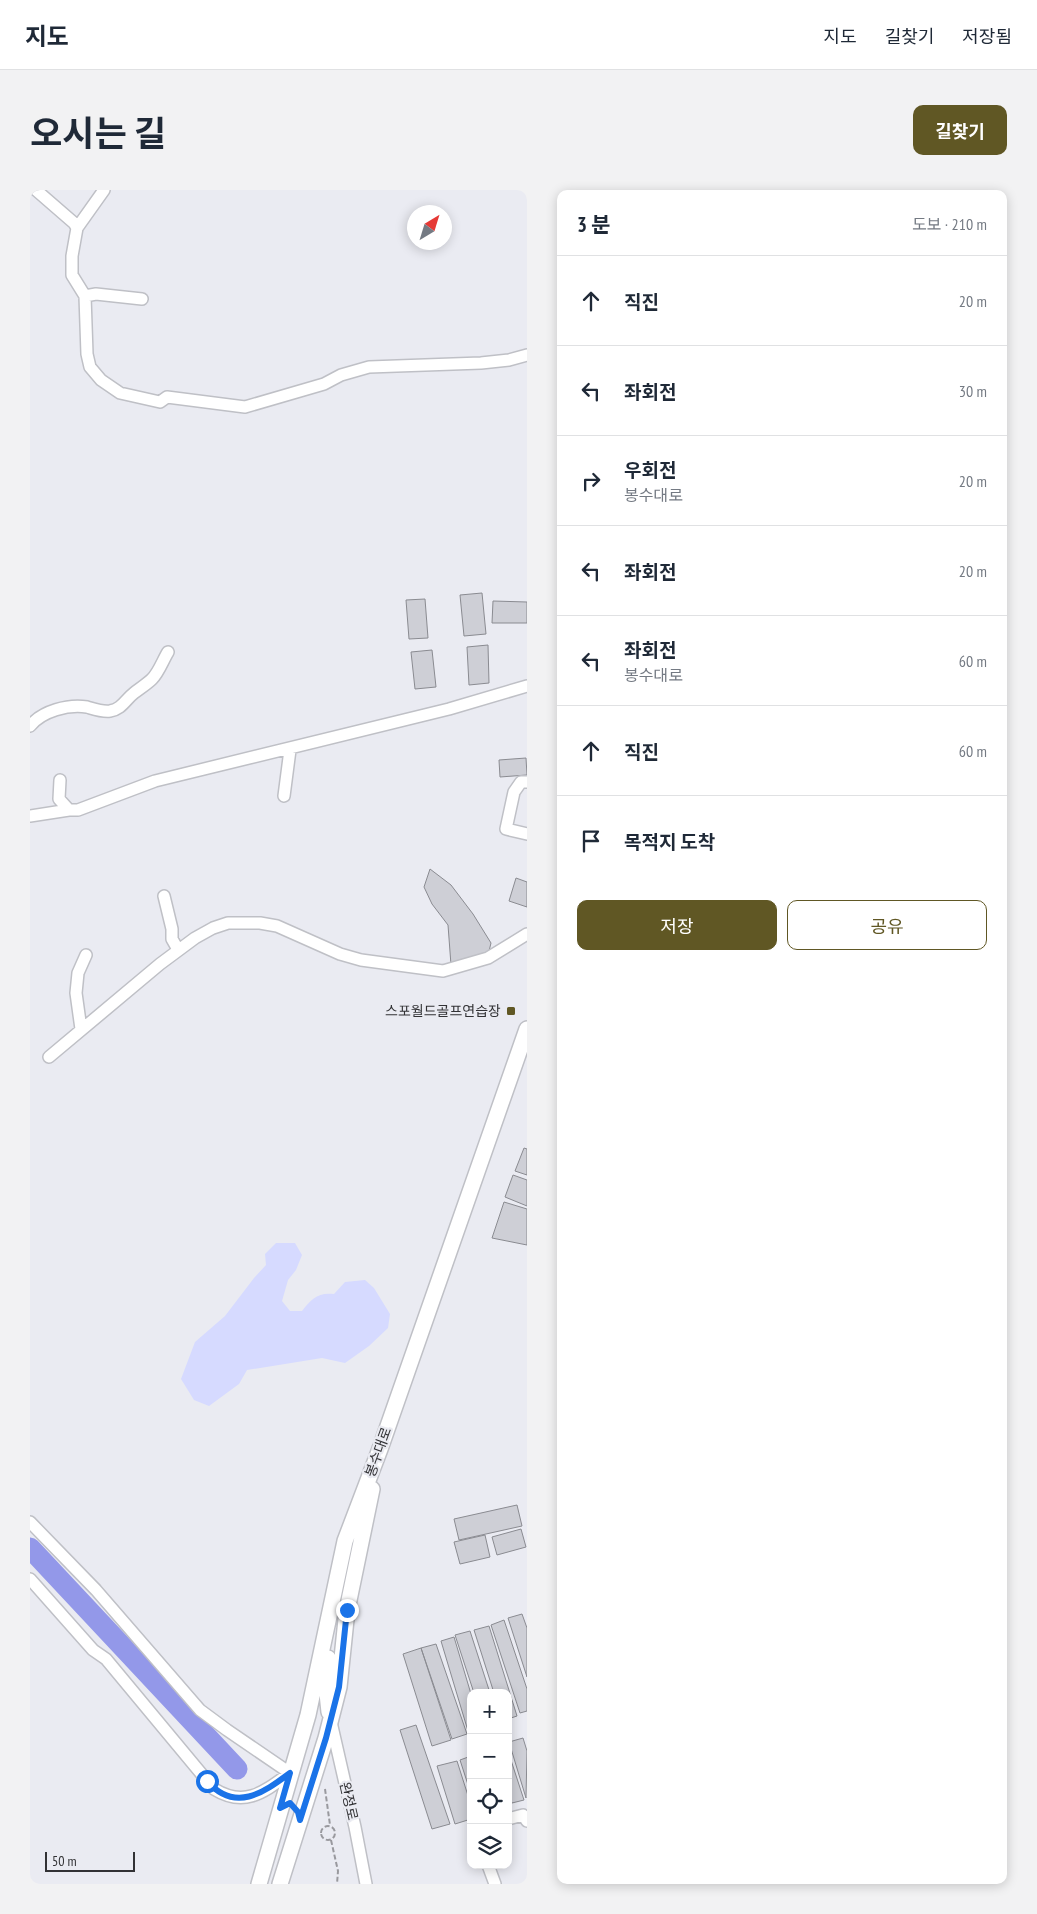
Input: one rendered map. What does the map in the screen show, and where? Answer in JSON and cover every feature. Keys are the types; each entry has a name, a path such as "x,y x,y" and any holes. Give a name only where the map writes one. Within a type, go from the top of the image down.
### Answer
{"main road":[{"name":"봉수대로","path":"259,1884 308,1715 345,1541 380,1449 527,1029"},
{"path":"280,1884 326,1738 339,1687 347,1610 362,1546 380,1449"},
{"path":"327,1627 326,1684 330,1719"},
{"path":"280,1808 290,1803 298,1812 300,1820"}],"street":[{"path":"36,190 74,222 77,228"},
{"path":"104,190 77,228 72,256 72,275 86,296 87,354 90,367 101,380 120,393 160,402 168,397 244,407 324,384 346,373 369,367 481,363 509,360 527,355"},
{"path":"86,296 96,294 142,299"},
{"path":"30,726 35,720 50,712 65,708 85,707 109,711 117,709 152,679 168,652"},
{"path":"30,816 78,810 156,781 290,750 450,709 527,686"},
{"path":"284,796 290,750"},
{"path":"60,780 59,799 69,810"},
{"path":"527,782 521,782 514,792 506,829 527,834"},
{"path":"164,896 172,929 172,939 176,946 181,948"},
{"path":"49,1057 181,948 213,928 228,923 260,922 277,926 340,954 361,960 443,971 488,958 527,934"},
{"path":"81,1029 76,993 78,973 86,955"},
{"path":"30,1522 96,1590 200,1710 290,1773 265,1791 238,1799 214,1789 106,1659 93,1650 30,1579"},
{"name":"완정로","path":"330,1719 366,1884"},
{"path":"512,1818 523,1815 527,1821"},
{"path":"490,1869 496,1884"}],"path":[{"path":"324,1784 330,1825 336,1830 336,1834 331,1840"},
{"path":"330,1825 320,1831 324,1838 331,1840"},
{"path":"331,1840 338,1871 337,1884"}],"shaded area":[{"path":"276,1243 295,1243 302,1255 296,1270 288,1280 282,1301 290,1311 302,1311 315,1297 324,1294 334,1294 345,1282 365,1280 374,1288 390,1314 388,1328 369,1346 345,1363 322,1358 247,1370 239,1384 209,1406 194,1400 181,1379 195,1342 225,1316 266,1265 265,1254"}],"building":[{"path":"482,593 486,634 464,636 460,595"},
{"path":"425,599 428,638 409,639 406,600"},
{"path":"493,601 527,602 527,623 492,623"},
{"path":"488,645 489,683 469,685 467,647"},
{"path":"432,650 436,687 415,689 411,652"},
{"path":"526,758 527,775 500,777 499,760"},
{"path":"430,869 451,885 473,914 491,943 488,955 451,965 448,925 432,904 424,887"},
{"path":"516,878 527,882 527,907 509,901"},
{"path":"524,1148 527,1149 527,1175 515,1171"},
{"path":"513,1175 527,1180 527,1206 505,1197"},
{"path":"504,1202 527,1209 527,1245 492,1238"},
{"path":"517,1505 522,1526 459,1540 454,1519"},
{"path":"521,1529 526,1547 497,1555 492,1537"},
{"path":"485,1535 490,1557 460,1564 454,1542"},
{"path":"522,1614 527,1628 527,1677 508,1618"},
{"path":"504,1620 527,1689 527,1711 520,1713 491,1625"},
{"path":"489,1626 509,1689 493,1689 474,1630"},
{"path":"470,1631 489,1689 473,1689 455,1635"},
{"path":"454,1637 470,1689 467,1689 467,1728 441,1641"},
{"path":"436,1644 467,1734 452,1739 421,1648"},
{"path":"421,1648 451,1740 432,1746 403,1654"},
{"path":"512,1700 517,1716 512,1718"},
{"path":"416,1725 450,1824 432,1829 400,1730"},
{"path":"523,1738 527,1751 526,1798 512,1752 512,1741"},
{"path":"467,1757 467,1782 460,1760"},
{"path":"457,1761 467,1792 467,1820 455,1824 437,1766"},
{"path":"512,1763 524,1800 512,1803"}],"waterway":[{"path":"30,1548 237,1769"}],"place":[{"name":"스포월드골프연습장","path":"511,1011"}],"route":[{"path":"207,1781 219,1792 238,1799 265,1791 290,1773 280,1808 290,1803 295,1806 300,1820 326,1738 339,1687 347,1610"}]}
